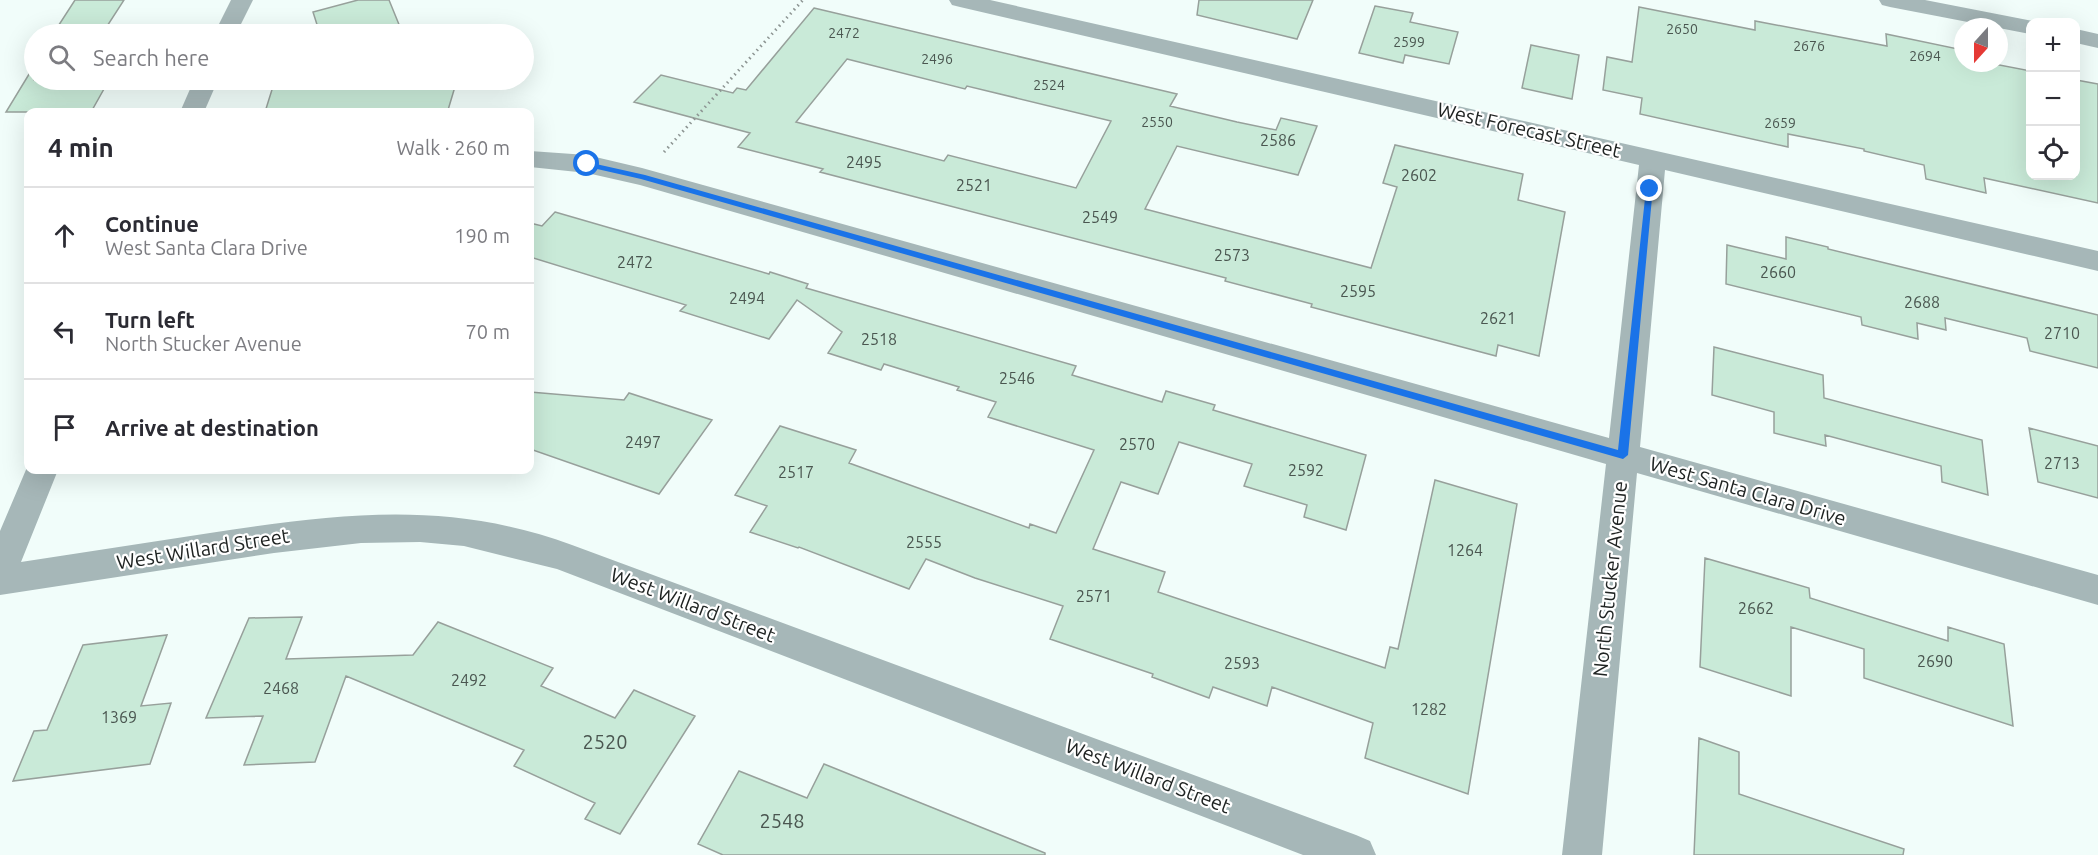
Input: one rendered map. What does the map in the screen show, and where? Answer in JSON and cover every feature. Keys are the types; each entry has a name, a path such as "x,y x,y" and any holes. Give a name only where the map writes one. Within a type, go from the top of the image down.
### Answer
{"street":[{"path":"230,24 242,0"},
{"name":"West Forecast Street","path":"960,0 2098,261"},
{"path":"1890,0 2026,26"},
{"path":"2080,37 2098,41"},
{"path":"194,108 202,90"},
{"name":"West Santa Clara Drive","path":"534,159 587,164 642,177 2098,590"},
{"name":"North Stucker Avenue","path":"1582,855 1653,159"},
{"path":"0,571 40,474"},
{"name":"West Willard Street","path":"0,580 296,534 350,528 401,527 451,530 498,537 560,555 1356,855"}],"path":[{"path":"660,157 803,0"}],"building":[{"path":"75,0 124,0 108,24 59,24"},
{"path":"358,0 389,0 399,24 317,24 313,12"},
{"path":"1199,0 1313,0 1297,39 1197,15"},
{"path":"1375,6 1413,13 1410,22 1458,32 1449,64 1405,55 1403,63 1359,53"},
{"path":"1639,7 1755,30 1755,21 1887,46 1886,34 1954,48 1954,72 2008,72 2008,67 2026,70 2026,180 2080,180 2080,81 2098,84 2098,203 1984,178 1986,193 1926,179 1924,165 1864,151 1864,149 1788,134 1788,147 1640,114 1642,98 1603,90 1607,57 1632,62"},
{"path":"814,8 1177,94 1170,106 1237,122 1276,130 1281,118 1317,126 1298,175 1177,146 1145,209 1371,268 1397,187 1383,183 1395,145 1523,174 1518,200 1565,212 1539,356 1498,345 1496,356 1311,307 1312,304 1225,281 1226,278 820,172 823,169 738,147 750,133 634,102 661,75 733,93 737,88 746,90","holes":["847,59 965,89 967,86 1111,121 1076,188 948,155 944,161 796,122"]},
{"path":"1531,45 1579,55 1572,99 1522,88"},
{"path":"24,82 24,90 103,90 93,108 24,108 24,112 6,112"},
{"path":"272,90 454,90 449,108 266,108"},
{"path":"555,212 769,274 770,272 808,284 806,288 1076,366 1072,375 1162,402 1166,391 1215,405 1213,410 1366,455 1346,530 1304,517 1307,505 1244,486 1252,464 1179,442 1158,494 1121,482 1093,549 1165,572 1158,592 1385,668 1390,647 1398,649 1435,480 1517,504 1468,794 1365,758 1373,723 1272,687 1267,706 1213,687 1209,698 1152,677 1153,674 1050,639 1063,606 975,578 926,559 909,589 799,547 750,532 767,506 735,495 780,426 856,450 849,463 1029,528 1030,524 1056,533 1094,450 988,417 996,402 957,390 959,387 884,364 881,370 828,353 842,332 797,300 769,339 680,311 686,305 534,258 534,224 542,226"},
{"path":"1786,237 2098,315 2098,368 2030,351 2027,338 1945,318 1946,330 1917,323 1918,339 1862,325 1861,317 1726,284 1727,245 1786,259"},
{"path":"1714,347 1823,375 1824,398 1982,440 1988,495 1942,482 1941,466 1825,435 1826,446 1774,433 1774,412 1712,395"},
{"path":"534,392 624,400 629,393 712,420 659,494 534,450"},
{"path":"2029,428 2098,446 2098,498 2038,482"},
{"path":"1705,558 1809,588 1810,598 1948,641 1948,627 2004,644 2013,726 1864,678 1864,649 1791,627 1791,696 1700,667"},
{"path":"302,617 286,659 413,655 438,622 553,668 541,686 615,718 634,690 695,716 620,834 585,819 595,803 514,766 524,750 346,676 315,762 244,765 263,716 206,718 249,618"},
{"path":"167,635 141,706 171,703 150,764 13,781 34,731 47,730 83,645"},
{"path":"1699,738 1739,752 1739,794 1904,849 1903,855 1694,855"},
{"path":"824,764 1045,853 1045,855 723,855 698,844 739,771 807,798"}],"route":[{"path":"587,164 642,177 1623,455 1650,189"}]}
